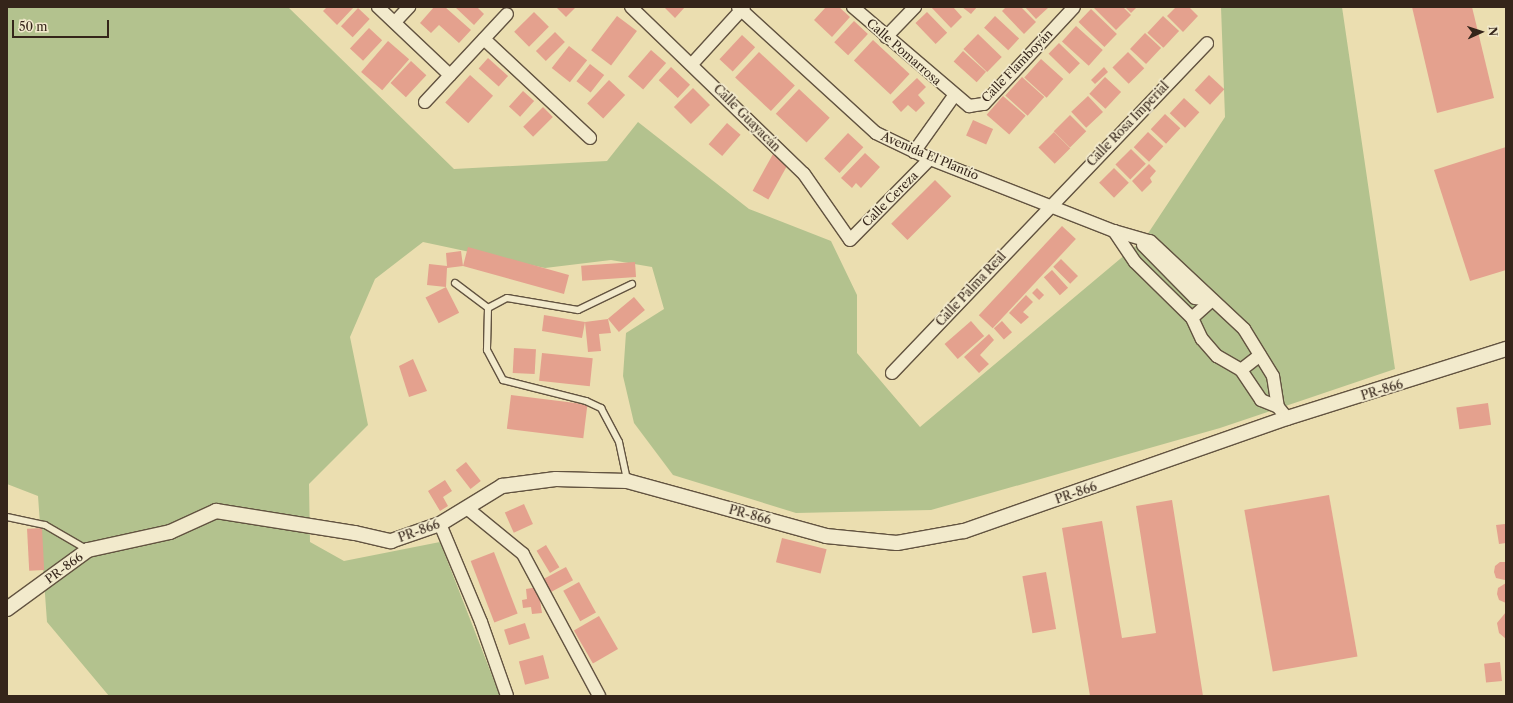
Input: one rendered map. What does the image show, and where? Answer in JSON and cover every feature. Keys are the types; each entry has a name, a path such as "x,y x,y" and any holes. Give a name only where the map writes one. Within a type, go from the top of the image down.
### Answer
{"street":[{"path":"378,7 450,75"},
{"path":"395,22 409,7"},
{"name":"Calle Guayacán","path":"631,7 692,64 804,174 850,240"},
{"name":"Calle Pomarrosa","path":"853,7 886,38 954,96"},
{"path":"886,38 915,7"},
{"name":"Calle Flamboyán","path":"954,96 969,106 984,104 1074,7"},
{"path":"692,64 741,8"},
{"name":"Avenida El Plantío","path":"741,8 876,133 930,159 1114,231 1150,241 1244,328 1273,376 1282,413"},
{"path":"425,102 507,14"},
{"path":"484,39 590,138"},
{"name":"Calle Rosa Imperial","path":"1050,205 1207,43"},
{"path":"914,152 954,96"},
{"name":"Calle Cereza","path":"850,240 930,159"},
{"name":"Calle Palma Real","path":"892,373 1050,205"},
{"path":"1114,231 1135,262 1192,318 1202,339 1217,356 1242,370 1261,400 1282,413"},
{"path":"1192,318 1212,300"},
{"name":"PR-866","path":"7,609 88,550 170,532 216,511 355,533 391,541 440,524 468,509 502,486 556,479 627,481 826,536 897,543 964,531 1282,413 1506,349"},
{"path":"1242,370 1260,355"},
{"path":"468,509 523,554 600,696"},
{"path":"440,524 481,622 507,696"}],"lane":[{"path":"454,284 488,308"},
{"path":"488,308 507,298 578,310 632,284"},
{"path":"488,308 486,350 502,380 586,401 602,408 619,442 627,481"},
{"path":"7,517 45,525 88,550"}],"green space":[{"path":"7,7 288,7 454,169 607,161 638,122 749,209 831,241 857,295 857,353 920,427 1145,238 1225,117 1221,7 1342,7 1395,369 1220,428 931,510 796,513 673,475 634,423 623,376 626,333 664,309 652,267 611,260 545,268 423,242 375,279 350,337 368,425 309,484 310,542 344,561 440,542 500,696 109,696 47,622 38,496 7,484"}],"building":[{"path":"327,7 354,7 337,25 323,11"},
{"path":"434,7 445,7 471,30 459,43 439,25 431,33 420,23"},
{"path":"455,7 477,7 484,14 474,25"},
{"path":"556,7 576,7 566,17"},
{"path":"664,7 685,7 675,18"},
{"path":"826,7 839,7 850,17 832,37 814,20"},
{"path":"931,7 953,7 962,17 951,28"},
{"path":"962,7 977,7 971,14"},
{"path":"1006,7 1021,7 1036,22 1024,34 1002,11"},
{"path":"1025,7 1049,7 1036,19"},
{"path":"1093,7 1123,7 1131,15 1116,30"},
{"path":"1125,7 1137,7 1131,13"},
{"path":"1176,7 1189,7 1198,16 1183,32 1167,16"},
{"path":"1412,7 1472,7 1494,98 1437,113"},
{"path":"358,8 370,19 353,37 341,26"},
{"path":"1091,9 1117,34 1104,47 1078,22"},
{"path":"534,12 549,27 529,47 514,32"},
{"path":"927,12 947,33 936,44 915,23"},
{"path":"617,16 637,31 611,65 591,50"},
{"path":"995,16 1019,39 1008,50 984,28"},
{"path":"1163,16 1179,31 1163,48 1147,33"},
{"path":"854,21 868,34 848,55 834,42"},
{"path":"1076,26 1103,50 1089,66 1062,42"},
{"path":"369,28 382,40 363,61 350,48"},
{"path":"555,32 565,42 546,61 536,51"},
{"path":"1145,33 1161,48 1146,64 1130,49"},
{"path":"978,34 1002,57 987,72 963,49"},
{"path":"742,35 755,47 733,71 719,59"},
{"path":"873,40 910,74 890,95 854,60"},
{"path":"388,41 409,59 382,90 361,72"},
{"path":"1059,43 1080,63 1069,74 1049,54"},
{"path":"569,46 587,60 570,82 552,68"},
{"path":"651,50 666,63 643,90 628,76"},
{"path":"963,51 986,72 977,82 954,61"},
{"path":"759,52 795,85 771,111 735,78"},
{"path":"1128,52 1144,68 1129,84 1112,68"},
{"path":"488,58 508,76 499,86 479,68"},
{"path":"1041,59 1063,79 1047,98 1024,78"},
{"path":"411,61 426,75 406,97 391,83"},
{"path":"590,64 604,75 591,92 576,81"},
{"path":"671,67 690,85 678,98 659,80"},
{"path":"1104,67 1108,72 1095,84 1091,80"},
{"path":"470,75 493,96 468,123 445,102"},
{"path":"1209,75 1224,89 1210,105 1195,90"},
{"path":"1022,77 1044,97 1028,116 1005,96"},
{"path":"1105,77 1121,92 1105,109 1089,94"},
{"path":"917,78 926,87 918,95 925,103 916,112 908,105 901,112 892,102"},
{"path":"609,80 625,95 603,118 587,103"},
{"path":"693,88 710,105 691,124 674,107"},
{"path":"799,89 830,118 807,143 776,114"},
{"path":"523,91 534,101 520,117 509,107"},
{"path":"1003,96 1026,116 1009,135 987,115"},
{"path":"1088,96 1103,112 1086,128 1071,112"},
{"path":"1184,98 1199,112 1185,128 1170,113"},
{"path":"543,107 553,117 533,137 523,127"},
{"path":"1165,114 1180,128 1166,144 1151,129"},
{"path":"1070,115 1086,131 1070,148 1054,131"},
{"path":"973,120 993,129 986,144 966,136"},
{"path":"727,123 741,135 722,156 709,144"},
{"path":"1054,132 1070,148 1055,164 1038,148"},
{"path":"1148,132 1163,146 1149,162 1134,147"},
{"path":"848,133 863,147 839,173 824,159"},
{"path":"1506,147 1506,270 1470,281 1434,170"},
{"path":"1131,149 1146,164 1130,179 1115,165"},
{"path":"865,153 880,167 861,188 856,183 852,188 841,178"},
{"path":"773,154 789,163 768,199 753,191"},
{"path":"1149,164 1156,171 1150,178 1152,182 1142,192 1132,181"},
{"path":"1114,168 1129,183 1114,198 1099,183"},
{"path":"935,180 951,196 907,240 891,224"},
{"path":"1062,226 1076,239 993,328 979,315"},
{"path":"468,247 569,275 564,294 463,266"},
{"path":"461,251 463,266 447,268 446,287 427,285 429,264 447,266 446,253"},
{"path":"1061,259 1078,276 1070,284 1053,267"},
{"path":"635,262 636,277 582,281 581,266"},
{"path":"1052,270 1068,288 1060,295 1044,277"},
{"path":"446,287 459,313 439,323 426,297"},
{"path":"1037,288 1044,295 1039,300 1032,293"},
{"path":"1026,295 1033,302 1023,312 1029,317 1021,324 1009,313"},
{"path":"634,297 645,310 619,332 608,319"},
{"path":"544,315 585,322 582,338 542,331"},
{"path":"608,319 611,333 599,334 601,351 588,352 585,322"},
{"path":"971,321 984,336 958,359 945,344"},
{"path":"1002,321 1012,332 1004,340 994,328"},
{"path":"989,334 994,340 980,355 989,364 979,373 964,357"},
{"path":"514,348 536,349 535,374 513,373"},
{"path":"542,353 593,358 590,386 539,381"},
{"path":"413,359 427,391 409,397 399,366"},
{"path":"511,395 587,404 583,438 507,429"},
{"path":"1488,403 1491,425 1459,429 1456,407"},
{"path":"466,462 481,481 471,489 456,470"},
{"path":"445,480 452,491 443,497 448,506 440,511 428,491"},
{"path":"1329,495 1357,657 1273,671 1244,510"},
{"path":"1172,500 1203,696 1090,696 1062,528 1102,521 1122,638 1156,633 1136,506"},
{"path":"524,504 533,524 514,533 505,513"},
{"path":"1505,524 1506,543 1499,544 1496,525"},
{"path":"42,528 44,570 29,571 27,529"},
{"path":"782,538 827,549 821,573 776,562"},
{"path":"546,545 559,567 550,573 537,551"},
{"path":"494,552 518,614 494,623 471,561"},
{"path":"1500,562 1506,562 1505,580 1496,578 1494,572 1495,566"},
{"path":"566,567 573,580 550,592 543,579"},
{"path":"1046,572 1056,629 1032,633 1022,576"},
{"path":"579,582 596,613 580,621 563,591"},
{"path":"1506,583 1506,603 1499,600 1497,594 1498,588"},
{"path":"538,587 542,613 532,614 531,607 523,608 522,600 527,599 526,589"},
{"path":"1506,612 1506,639 1499,633 1497,623"},
{"path":"599,616 618,649 593,663 574,630"},
{"path":"525,623 530,638 509,645 504,630"},
{"path":"543,655 549,678 525,685 519,661"},
{"path":"1500,662 1502,681 1486,683 1484,664"}]}
